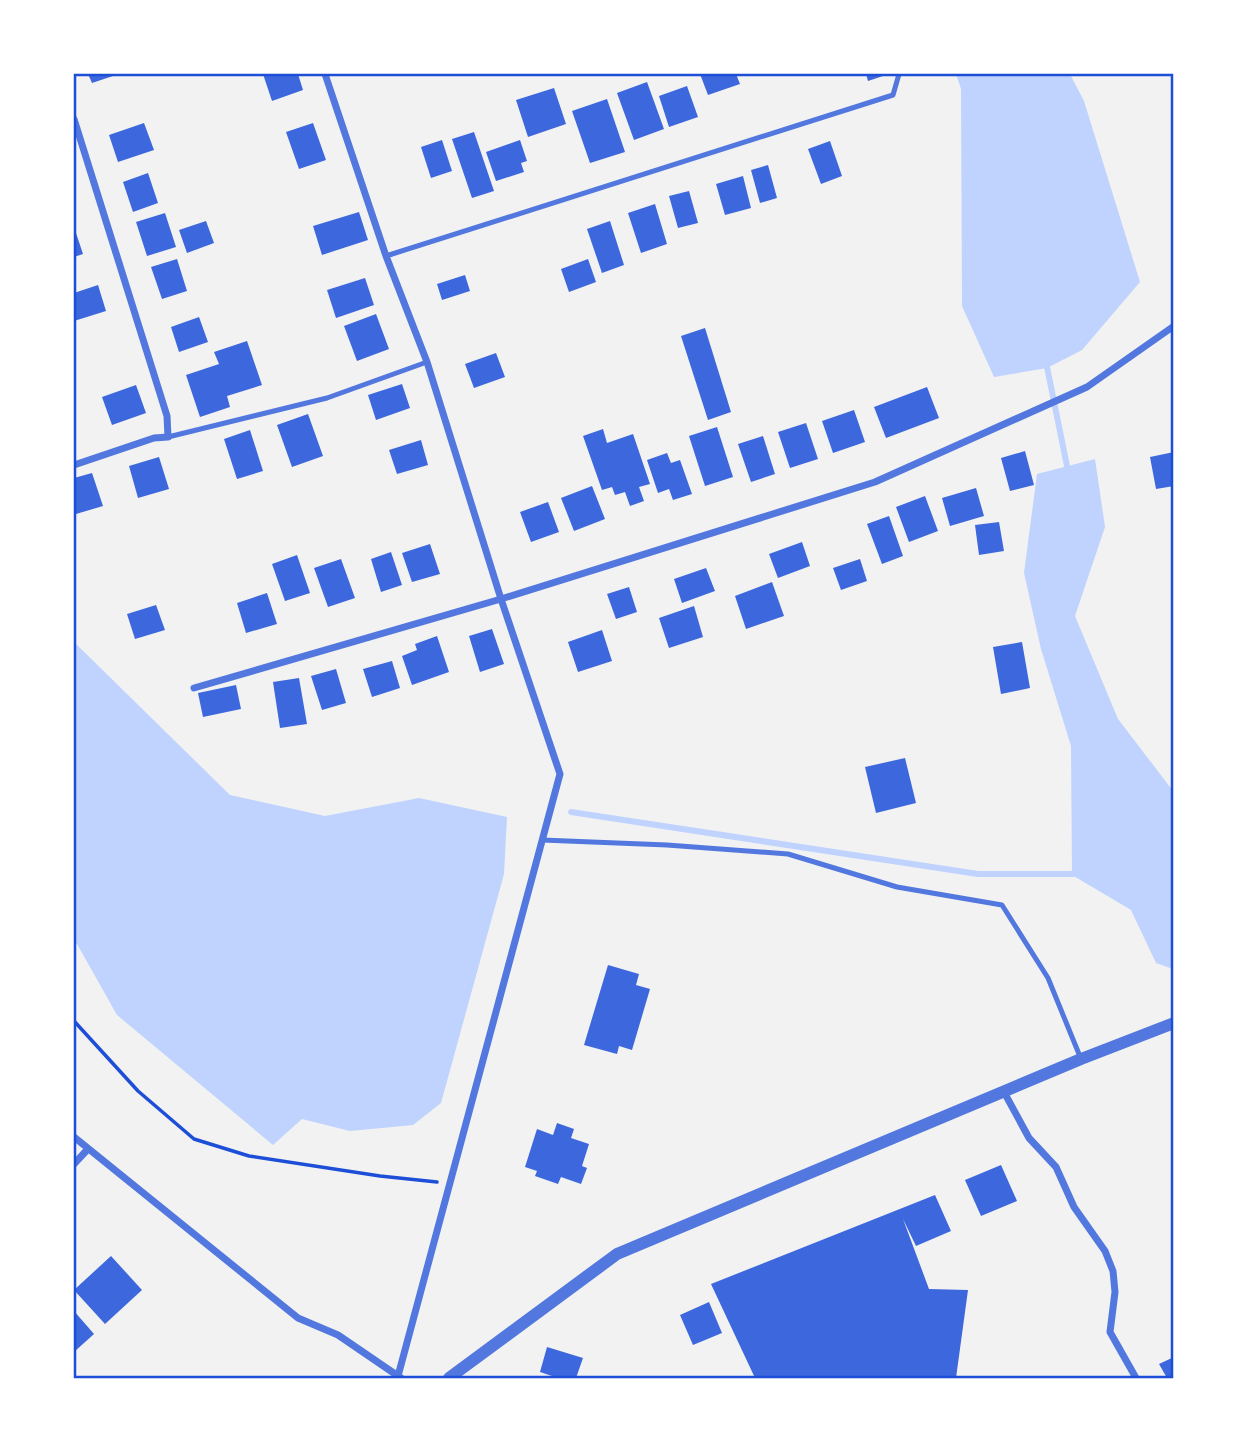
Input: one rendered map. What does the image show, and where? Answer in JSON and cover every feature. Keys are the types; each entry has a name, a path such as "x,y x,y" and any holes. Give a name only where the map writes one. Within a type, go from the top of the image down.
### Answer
{"street":[{"path":"74,1137 298,1318 338,1335 400,1377 540,840 560,774 501,599 427,362 386,256 325,74"},
{"path":"74,119 167,416 168,437 154,438 74,465"},
{"path":"194,688 501,599 875,482 1087,387 1174,326"},
{"path":"449,1378 617,1254 1081,1059 1174,1023"},
{"path":"1004,1092 1029,1138 1056,1167 1074,1207 1105,1251 1113,1271 1115,1292 1111,1332 1136,1378"},
{"path":"74,1164 87,1150"}],"lane":[{"path":"386,256 893,95 899,74"},
{"path":"168,437 327,398 427,362"},
{"path":"540,840 667,845 788,854 897,887 1002,905 1048,978 1081,1059"}],"path":[{"path":"74,1021 138,1091 194,1139 249,1156 380,1176 449,1183"}],"water":[{"path":"956,74 1070,74 1084,101 1140,282 1082,350 1047,368 994,377 962,306 961,89"},
{"path":"1095,459 1105,527 1075,616 1118,719 1173,791 1173,969 1156,963 1131,910 1072,875 1071,746 1041,649 1024,573 1037,474"},
{"path":"74,642 230,795 325,816 419,798 507,817 504,874 441,1103 413,1125 350,1131 302,1119 273,1145 117,1015 74,942"}],"building":[{"path":"88,74 119,74 92,83"},
{"path":"263,74 298,74 303,90 272,101"},
{"path":"700,74 736,74 740,84 708,95"},
{"path":"866,74 889,74 868,81"},
{"path":"647,82 664,129 634,140 617,93"},
{"path":"687,86 698,117 669,127 659,96"},
{"path":"554,88 566,124 528,137 516,100"},
{"path":"607,99 625,152 590,163 572,111"},
{"path":"144,123 154,150 118,162 109,135"},
{"path":"313,123 326,160 299,169 286,132"},
{"path":"474,132 494,191 472,198 452,139"},
{"path":"442,140 452,171 431,178 421,147"},
{"path":"520,140 527,161 521,163 524,172 496,181 486,152"},
{"path":"830,141 842,176 821,184 808,149"},
{"path":"768,165 777,198 760,203 751,170"},
{"path":"148,173 158,203 133,212 123,182"},
{"path":"743,176 751,208 725,215 716,184"},
{"path":"689,191 698,223 678,228 669,196"},
{"path":"655,204 667,244 641,253 628,213"},
{"path":"359,212 368,240 322,255 313,226"},
{"path":"165,213 176,247 147,256 136,222"},
{"path":"206,221 214,243 187,253 179,230"},
{"path":"610,221 624,265 602,273 587,229"},
{"path":"74,227 83,254 74,257"},
{"path":"177,259 187,291 162,299 151,267"},
{"path":"588,259 596,282 569,292 561,269"},
{"path":"465,275 470,291 442,300 437,284"},
{"path":"365,278 374,305 336,318 327,290"},
{"path":"98,285 106,311 74,321 74,293"},
{"path":"376,314 389,349 357,361 344,326"},
{"path":"199,317 208,342 179,352 171,327"},
{"path":"705,328 731,412 708,420 681,336"},
{"path":"247,341 262,385 227,396 230,407 200,417 186,375 219,364 214,352"},
{"path":"496,353 505,377 474,388 465,364"},
{"path":"402,384 410,408 376,420 368,395"},
{"path":"136,385 146,413 112,425 102,397"},
{"path":"927,387 939,418 886,438 874,407"},
{"path":"854,410 865,442 833,453 822,421"},
{"path":"308,414 323,456 292,467 277,425"},
{"path":"806,423 818,459 790,468 778,432"},
{"path":"717,427 733,477 705,486 689,436"},
{"path":"603,429 607,443 633,434 650,484 639,487 644,501 630,506 625,492 615,495 612,487 602,490 583,436"},
{"path":"250,430 263,471 237,479 224,439"},
{"path":"763,436 775,474 751,482 738,444"},
{"path":"421,440 428,465 397,474 389,450"},
{"path":"1025,451 1034,485 1010,491 1001,458"},
{"path":"1174,452 1174,486 1156,489 1150,457"},
{"path":"667,453 671,463 680,460 692,494 673,500 669,489 658,493 647,460"},
{"path":"159,457 169,489 138,498 129,466"},
{"path":"92,473 103,506 76,514 74,478"},
{"path":"592,486 605,519 574,531 561,498"},
{"path":"976,488 984,516 950,526 942,498"},
{"path":"925,496 938,531 909,542 896,507"},
{"path":"548,502 559,532 531,542 520,512"},
{"path":"889,516 903,556 882,564 867,524"},
{"path":"999,522 1004,551 979,555 975,525"},
{"path":"802,542 810,566 778,578 769,554"},
{"path":"430,544 440,574 412,582 402,553"},
{"path":"391,552 402,585 381,592 371,559"},
{"path":"297,555 310,593 285,601 272,564"},
{"path":"341,559 355,598 328,607 314,568"},
{"path":"860,559 867,581 841,590 833,568"},
{"path":"706,568 715,591 682,603 674,579"},
{"path":"772,582 784,616 746,629 735,596"},
{"path":"629,587 637,612 616,619 607,594"},
{"path":"267,593 277,624 246,633 237,603"},
{"path":"156,605 165,630 135,639 127,614"},
{"path":"694,606 703,637 669,648 659,618"},
{"path":"492,629 504,664 480,672 469,636"},
{"path":"602,630 612,661 578,672 568,642"},
{"path":"437,636 449,672 412,685 402,656 417,650 415,644"},
{"path":"1022,642 1030,688 1001,694 993,647"},
{"path":"392,661 400,688 372,697 363,669"},
{"path":"336,669 346,703 322,710 311,676"},
{"path":"299,678 307,724 280,728 273,682"},
{"path":"236,685 241,709 203,717 198,693"},
{"path":"905,758 916,803 876,813 865,767"},
{"path":"608,965 639,974 636,985 650,989 632,1050 619,1046 617,1054 584,1045"},
{"path":"557,1123 574,1129 571,1138 589,1144 582,1166 587,1168 581,1184 561,1177 558,1184 535,1176 537,1171 525,1167 537,1129 553,1135"},
{"path":"1001,1165 1017,1201 981,1216 965,1180"},
{"path":"935,1195 951,1231 916,1246 903,1219 929,1289 968,1290 956,1378 755,1378 711,1284"},
{"path":"111,1256 142,1290 105,1324 74,1290"},
{"path":"709,1302 722,1333 693,1345 680,1315"},
{"path":"74,1311 94,1334 74,1352"},
{"path":"547,1347 583,1358 576,1378 558,1378 540,1372"},
{"path":"1174,1357 1174,1375 1167,1378 1159,1364"}],"waterway":[{"path":"1046,362 1068,471"},
{"path":"571,812 978,874 1079,874"}]}
